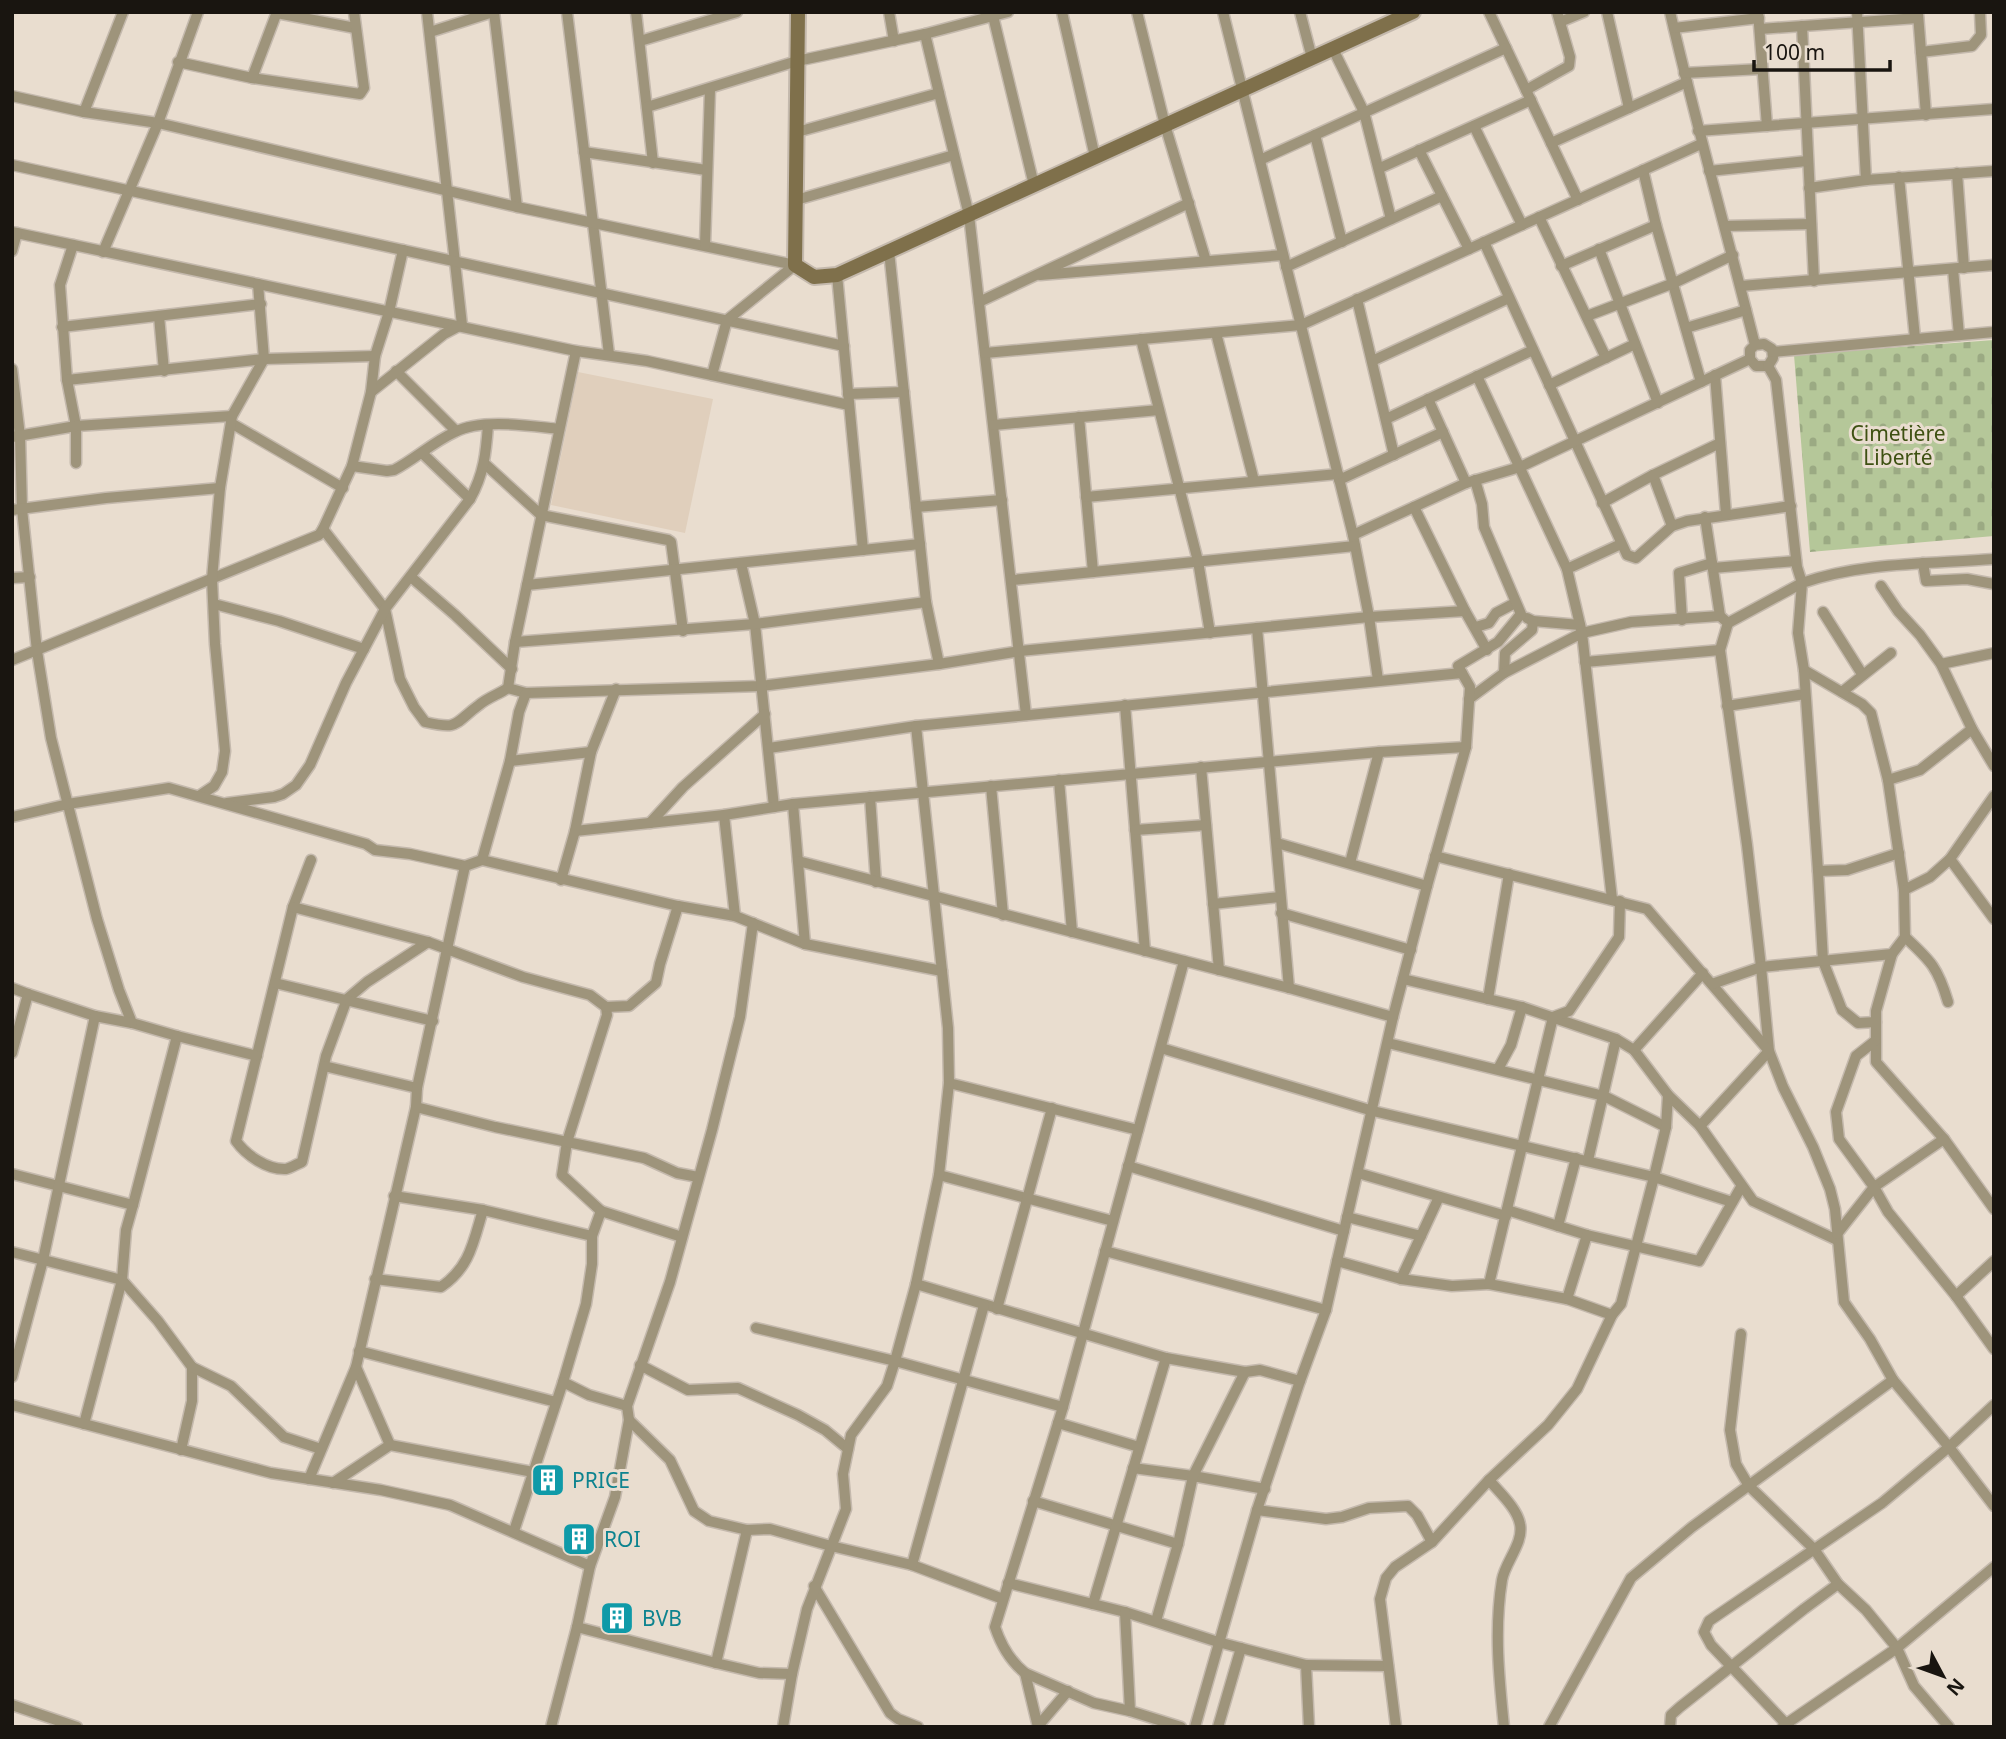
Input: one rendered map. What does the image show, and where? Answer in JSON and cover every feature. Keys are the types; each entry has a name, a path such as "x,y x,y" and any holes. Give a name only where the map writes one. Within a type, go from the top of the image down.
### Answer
{"street":[{"path":"84,112 122,12"},
{"path":"103,251 158,123 198,12"},
{"path":"178,62 252,78 360,94 364,88 354,12"},
{"path":"427,12 462,325"},
{"path":"429,32 494,12 517,207"},
{"path":"567,12 609,354"},
{"path":"636,12 653,163"},
{"path":"640,41 737,12"},
{"path":"795,265 798,12"},
{"path":"888,12 894,41"},
{"path":"647,107 797,61 925,34 1008,12"},
{"path":"1062,12 1095,157"},
{"path":"1137,12 1165,125 1206,261"},
{"path":"1223,12 1353,535 1378,680"},
{"path":"1300,12 1312,58"},
{"path":"12,96 84,112 158,123 517,207 795,265 814,277 837,275 1413,12"},
{"path":"1489,12 1578,200"},
{"path":"1380,168 1474,126 1528,95 1569,66 1570,57 1558,17 1584,12"},
{"path":"1607,12 1629,108"},
{"path":"1670,12 1701,144 1733,255 1755,345"},
{"path":"1921,52 1972,46 1981,35 1980,12"},
{"path":"252,78 277,13 355,28"},
{"path":"1674,28 1758,15 1767,126"},
{"path":"1759,29 1802,26 1857,17 1918,15 1926,114"},
{"path":"993,16 1034,185"},
{"path":"1857,17 1866,180"},
{"path":"1802,26 1814,281"},
{"path":"925,34 969,215 1026,715"},
{"path":"1260,160 1506,48"},
{"path":"1333,49 1364,112 1391,219"},
{"path":"1551,143 1629,108 1685,77 1762,69"},
{"path":"705,245 710,89"},
{"path":"797,132 939,93"},
{"path":"1698,131 1994,110"},
{"path":"1474,126 1522,225"},
{"path":"1315,135 1342,242"},
{"path":"985,353 1301,325 1701,144"},
{"path":"1419,150 1469,249"},
{"path":"584,152 706,170"},
{"path":"796,200 954,155"},
{"path":"1709,171 1807,162"},
{"path":"12,165 844,346"},
{"path":"1643,170 1701,382"},
{"path":"1809,188 1866,180 1994,171"},
{"path":"1957,173 1959,335"},
{"path":"1899,177 1915,338"},
{"path":"1286,267 1443,196"},
{"path":"979,302 1189,203"},
{"path":"1539,218 1606,358"},
{"path":"1725,226 1811,224"},
{"path":"1561,266 1656,225"},
{"path":"12,251 15,233 576,351 609,354 849,400 904,392"},
{"path":"1484,242 1627,555 1636,558 1672,526 1705,517 1791,506"},
{"path":"73,245 60,285 67,380 76,426 76,463"},
{"path":"1600,249 1658,402"},
{"path":"12,660 312,538 323,529 352,466 370,392 375,356 389,312 403,250"},
{"path":"889,251 926,602 939,664"},
{"path":"1040,275 1283,255"},
{"path":"1587,316 1674,284 1733,255"},
{"path":"712,375 727,320 795,265"},
{"path":"1741,286 1994,265"},
{"path":"837,275 863,550"},
{"path":"199,796 214,786 222,772 225,751 212,579 219,488 232,419 264,359 258,284"},
{"path":"1372,362 1509,298"},
{"path":"1357,299 1394,455"},
{"path":"62,327 261,304"},
{"path":"1686,328 1746,310"},
{"path":"159,316 163,371"},
{"path":"370,392 444,334 462,325"},
{"path":"1216,332 1254,481"},
{"path":"1749,359 1750,350 1755,345 1764,344 1773,352 1994,332"},
{"path":"1141,339 1198,561 1210,633"},
{"path":"1549,385 1635,344"},
{"path":"1386,419 1533,350"},
{"path":"508,688 515,642 576,351"},
{"path":"1768,366 1773,352"},
{"path":"67,380 264,359 375,356"},
{"path":"1749,359 1756,366 1768,366"},
{"path":"1353,535 1470,482 1520,467 1749,359"},
{"path":"1768,366 1776,380 1797,561 1802,583 1798,634 1804,670 1823,961 1842,1010 1858,1023 1876,1022"},
{"path":"12,369 17,510 30,577 37,651 51,737 97,919 132,1023"},
{"path":"396,371 456,431"},
{"path":"1715,375 1726,514"},
{"path":"1477,376 1567,569 1586,662 1616,900 1619,937 1569,1011 1553,1017"},
{"path":"1428,399 1482,504 1484,527 1515,603 1521,614 1533,621 1581,629 1631,622 1724,620 1824,575 1923,563 1994,559"},
{"path":"994,425 1159,410"},
{"path":"1079,417 1093,572"},
{"path":"16,436 76,426 232,419 343,488"},
{"path":"352,466 387,471 400,467 456,431 488,425 528,425 559,429"},
{"path":"222,804 274,797 296,785 310,765 346,683 385,609 470,499 485,464 488,425"},
{"path":"1086,497 1254,481 1338,477 1443,432"},
{"path":"1602,503 1720,443"},
{"path":"422,453 470,499"},
{"path":"485,464 541,515 668,540 673,547 682,631"},
{"path":"1653,475 1672,526"},
{"path":"17,510 106,498 219,488"},
{"path":"916,507 1002,500"},
{"path":"1414,507 1465,611 1487,649"},
{"path":"1705,517 1724,620 1720,650 1761,967 1769,1051 1830,1189 1844,1302 1870,1339 1893,1380 1994,1506"},
{"path":"323,529 385,609 400,680 414,708 425,722 451,727 463,720 479,704 508,688 526,693 761,686 1020,651 1369,617 1465,611"},
{"path":"527,585 920,544"},
{"path":"1567,569 1621,544"},
{"path":"1012,580 1355,546"},
{"path":"1682,620 1679,573 1713,565 1797,561"},
{"path":"741,563 755,624 774,807"},
{"path":"1923,563 1926,581 1966,579 1994,584"},
{"path":"12,578 30,577"},
{"path":"411,577 456,615 512,669"},
{"path":"1881,586 1941,664 1972,729 1994,766"},
{"path":"515,642 755,624 926,602"},
{"path":"1476,627 1486,625 1496,613 1515,603"},
{"path":"214,604 279,621 364,649"},
{"path":"1823,612 1862,674"},
{"path":"1195,1727 1258,1510 1326,1310 1393,1017 1466,747 1468,683 1458,666 1487,649 1508,632 1521,614"},
{"path":"1504,673 1505,653 1532,630 1533,621"},
{"path":"1257,628 1289,988"},
{"path":"1469,699 1504,673 1581,629"},
{"path":"1586,662 1720,650"},
{"path":"1842,692 1891,653"},
{"path":"1941,664 1994,653"},
{"path":"1804,670 1862,704 1871,713 1888,780 1899,853 1905,937 1892,954 1876,1011 1876,1062 1944,1139 1994,1209"},
{"path":"769,748 916,726 1462,673"},
{"path":"561,880 575,831 591,752 616,689"},
{"path":"482,860 526,693"},
{"path":"1727,706 1805,694"},
{"path":"1125,705 1145,951"},
{"path":"650,822 683,787 765,714"},
{"path":"783,1727 792,1674 814,1586 829,1558 846,1509 843,1474 851,1435 887,1386 916,1284 939,1175 949,1083 948,1028 916,726"},
{"path":"1888,780 1920,770 1972,729"},
{"path":"575,831 724,815 793,804 1269,761 1466,747"},
{"path":"510,761 591,752"},
{"path":"1350,863 1379,752"},
{"path":"1201,767 1219,970"},
{"path":"1059,780 1072,932"},
{"path":"991,786 1003,915"},
{"path":"12,817 159,788 180,790 366,844 375,850 410,854 465,866 482,860 678,906 735,916 805,944 942,971"},
{"path":"1903,890 1930,877 1950,859 1994,796"},
{"path":"870,797 876,882"},
{"path":"793,804 805,944"},
{"path":"724,815 735,916"},
{"path":"1135,830 1206,825"},
{"path":"1277,843 1427,886"},
{"path":"1818,871 1847,870 1899,853"},
{"path":"1435,856 1647,909 1769,1051"},
{"path":"1950,859 1994,919"},
{"path":"310,860 293,907 236,1141 244,1153 271,1166 287,1169 302,1162 324,1066 346,999 428,942"},
{"path":"798,861 1393,1017"},
{"path":"309,1479 356,1367 416,1107 417,1088 465,866"},
{"path":"1488,999 1509,874"},
{"path":"1213,904 1280,897"},
{"path":"293,907 428,942 523,977 590,995 606,1007 629,1006 656,983 678,906"},
{"path":"1281,913 1410,950"},
{"path":"551,1727 578,1627 590,1566 615,1497 629,1420 627,1406 670,1282 737,1028 753,923"},
{"path":"1905,937 1930,960 1948,1002"},
{"path":"1712,984 1761,967 1892,954"},
{"path":"1175,1726 1130,1711 1094,1703 1026,1673 1016,1665 999,1641 995,1627 1063,1407 1184,961"},
{"path":"1634,1050 1703,973"},
{"path":"1403,979 1522,1007 1616,1039 1634,1050 1668,1095 1700,1126 1753,1201 1837,1237"},
{"path":"275,982 433,1021"},
{"path":"12,988 95,1016 257,1056"},
{"path":"12,1052 28,994"},
{"path":"606,1007 607,1016 567,1142 562,1175 601,1211 682,1237"},
{"path":"1498,1069 1511,1045 1522,1007"},
{"path":"12,1377 43,1260 95,1016"},
{"path":"1489,1284 1553,1017"},
{"path":"84,1424 122,1280 132,1206 177,1035"},
{"path":"1588,1160 1616,1039"},
{"path":"1875,1041 1856,1056 1836,1112 1839,1139 1874,1187 1888,1212 1956,1296 1994,1349"},
{"path":"1388,1043 1604,1096 1666,1127"},
{"path":"1161,1048 1373,1111 1588,1160 1654,1177 1732,1202"},
{"path":"1700,1126 1769,1051"},
{"path":"324,1066 417,1088"},
{"path":"949,1083 1138,1130"},
{"path":"1396,1727 1380,1598 1387,1578 1395,1567 1432,1542 1489,1480 1548,1425 1577,1389 1612,1315 1621,1302 1666,1127 1668,1095"},
{"path":"416,1107 495,1127 644,1158 677,1173 698,1177"},
{"path":"998,1309 1052,1108"},
{"path":"1837,1237 1874,1187 1944,1139"},
{"path":"1558,1226 1576,1157"},
{"path":"1128,1166 1344,1231"},
{"path":"1358,1173 1439,1197 1699,1261 1741,1187"},
{"path":"12,1174 132,1206"},
{"path":"939,1175 1113,1221"},
{"path":"394,1196 483,1210 592,1237"},
{"path":"1401,1279 1439,1197"},
{"path":"375,1279 441,1287 456,1276 469,1257 483,1210"},
{"path":"514,1531 586,1304 592,1264 592,1237 601,1211"},
{"path":"1347,1217 1421,1236"},
{"path":"1567,1299 1587,1234"},
{"path":"1105,1251 1326,1310"},
{"path":"12,1252 122,1280 158,1321 192,1367 231,1386 284,1437 321,1449"},
{"path":"1337,1261 1401,1279 1452,1286 1489,1284 1567,1299 1612,1315"},
{"path":"1956,1296 1994,1261"},
{"path":"916,1284 1166,1358 1245,1372 1260,1370 1300,1381"},
{"path":"912,1564 984,1305"},
{"path":"756,1328 895,1361 1063,1407"},
{"path":"1741,1334 1730,1430 1736,1464 1749,1486 1814,1549 1838,1584 1866,1610 1897,1648 1914,1686 1949,1727"},
{"path":"359,1351 556,1402"},
{"path":"1093,1604 1166,1358"},
{"path":"640,1365 688,1390 738,1388 798,1415 825,1430 848,1449"},
{"path":"181,1450 192,1401 192,1367"},
{"path":"356,1367 390,1445"},
{"path":"1156,1621 1178,1544 1193,1476 1245,1372"},
{"path":"1549,1727 1631,1578 1692,1527 1893,1380"},
{"path":"563,1382 589,1395 627,1406"},
{"path":"12,1405 271,1473 381,1490 450,1505 590,1566"},
{"path":"1994,1405 1882,1503 1709,1621 1704,1633 1711,1645 1784,1726 1897,1648 1994,1567"},
{"path":"629,1420 670,1460 694,1511 709,1521 747,1530 770,1529 912,1564 1003,1599"},
{"path":"1058,1423 1139,1447"},
{"path":"333,1483 390,1445 534,1472"},
{"path":"1133,1468 1265,1489"},
{"path":"1489,1480 1521,1525 1518,1541 1502,1578 1498,1620 1497,1660 1504,1727"},
{"path":"1034,1501 1178,1544"},
{"path":"1258,1510 1326,1519 1369,1508 1408,1506 1432,1542"},
{"path":"716,1663 747,1530"},
{"path":"1008,1583 1125,1612 1218,1642 1306,1665 1388,1666"},
{"path":"1670,1727 1671,1715 1838,1584"},
{"path":"814,1586 890,1713 918,1727"},
{"path":"1125,1612 1130,1711"},
{"path":"578,1627 759,1673 792,1674"},
{"path":"1218,1727 1241,1648"},
{"path":"1306,1665 1309,1727"},
{"path":"1026,1673 1038,1726"},
{"path":"1038,1726 1068,1691"},
{"path":"12,1705 77,1727"}],"shaded area":[{"path":"578,372 713,399 685,533 551,505"}],"green space":[{"name":"Cimetière Liberté","path":"1994,340 1994,536 1810,552 1794,355"}],"place":[{"name":"PRICE","path":"548,1480"},
{"name":"ROI","path":"579,1539"},
{"name":"BVB","path":"617,1618"}]}
